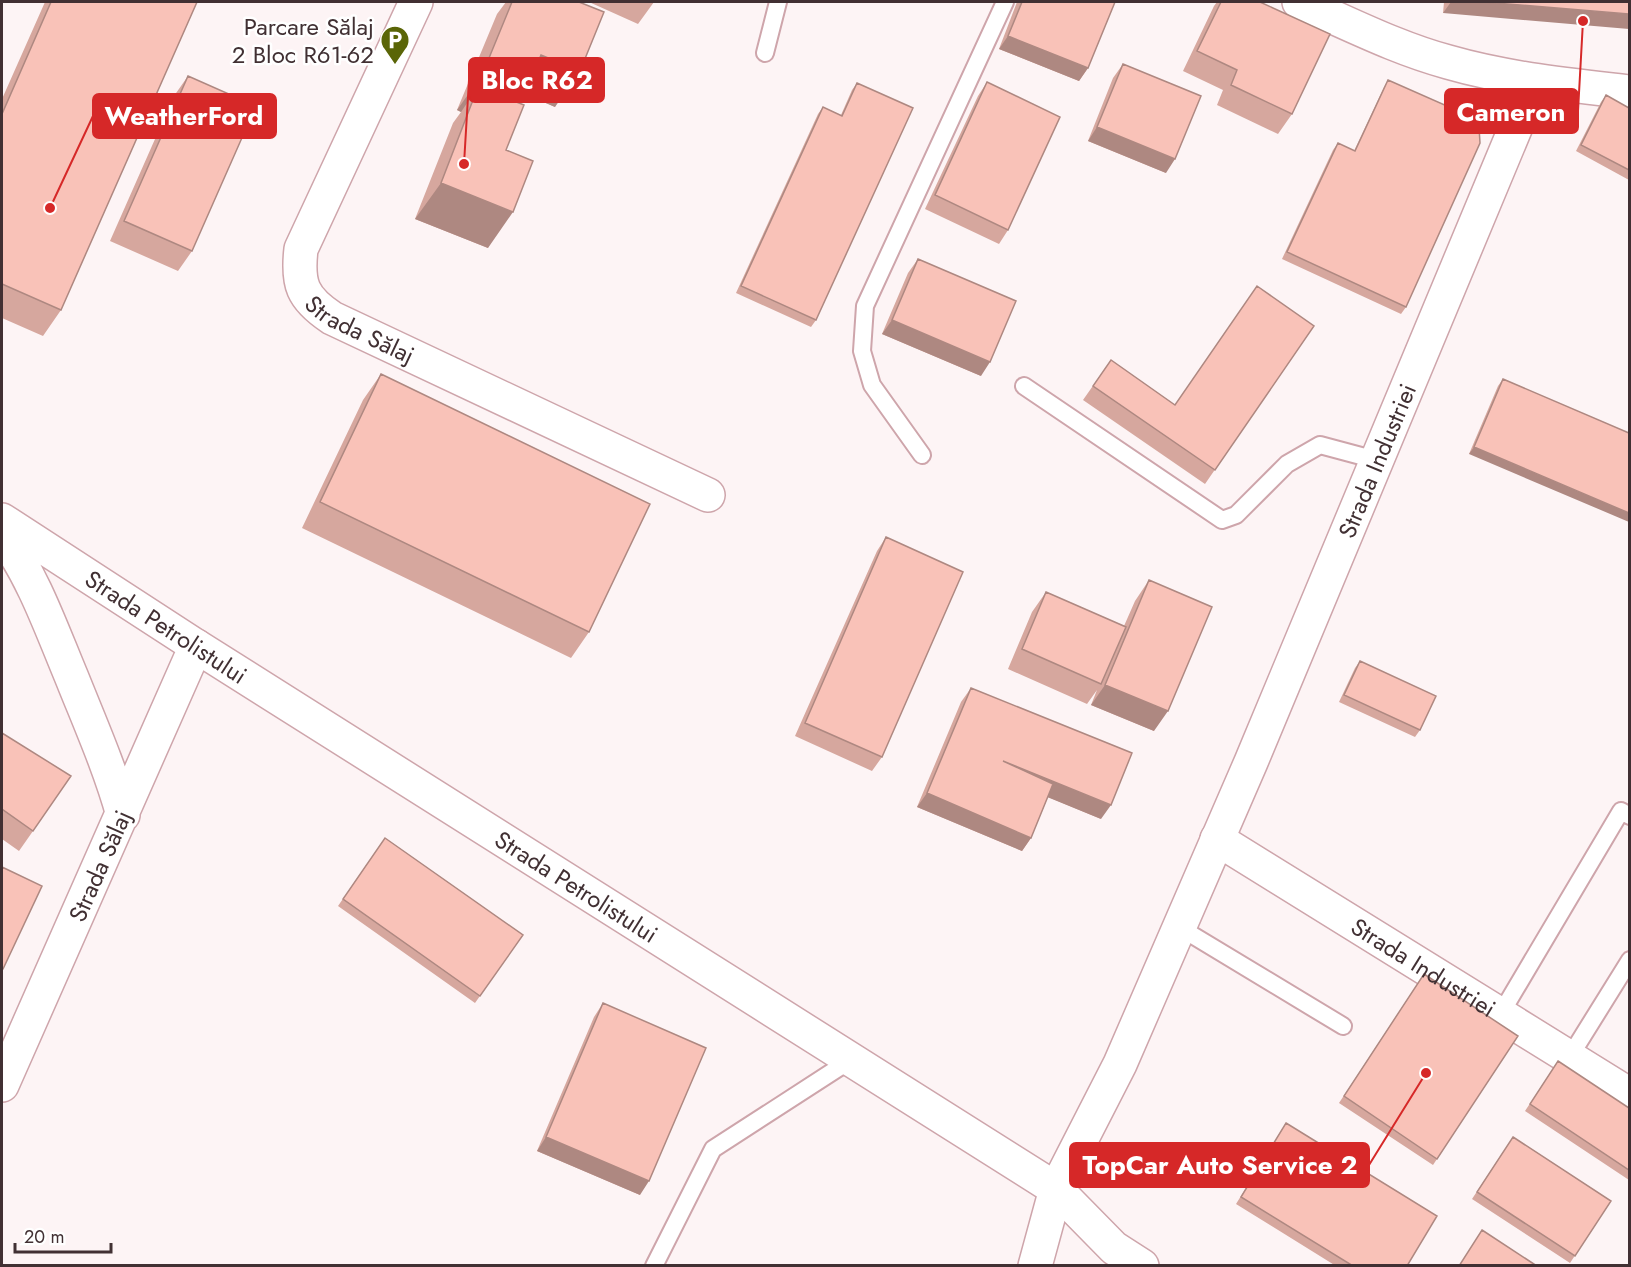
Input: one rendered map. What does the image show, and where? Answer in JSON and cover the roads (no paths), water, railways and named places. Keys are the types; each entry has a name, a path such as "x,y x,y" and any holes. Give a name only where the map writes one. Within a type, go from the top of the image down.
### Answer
{"street":[{"name":"Strada Sălaj","path":"416,2 302,249 298,272 304,293 315,307 332,318 708,495"},
{"path":"1299,2 1387,41 1448,62 1534,81 1629,92"},
{"name":"Strada Industriei","path":"1035,1266 1056,1190 1120,1064 1217,840 1534,81"},
{"name":"Strada Petrolistului","path":"2,520 196,646 1056,1190 1114,1248 1142,1266"},
{"path":"2,534 29,576 42,606 103,754 123,815"},
{"name":"Strada Sălaj","path":"2,1084 196,646"},
{"name":"Strada Industriei","path":"1217,840 1629,1095"}],"lane":[{"path":"765,53 778,2"},
{"path":"922,455 872,385 862,351 865,306 1005,2"},
{"path":"1024,386 1222,520 1236,515 1287,464 1320,445 1376,460"},
{"path":"1500,1015 1621,811 1629,816"},
{"path":"1179,927 1343,1026"},
{"path":"1569,1058 1629,960"},
{"path":"654,1266 713,1149 849,1061"}],"place":[{"name":"Cameron","path":"1583,21"},
{"name":"Parcare Sălaj 2 Bloc R61-62","path":"395,66"},
{"name":"Bloc R62","path":"464,164"},
{"name":"WeatherFord","path":"50,208"},
{"name":"TopCar Auto Service 2","path":"1426,1073"}]}
